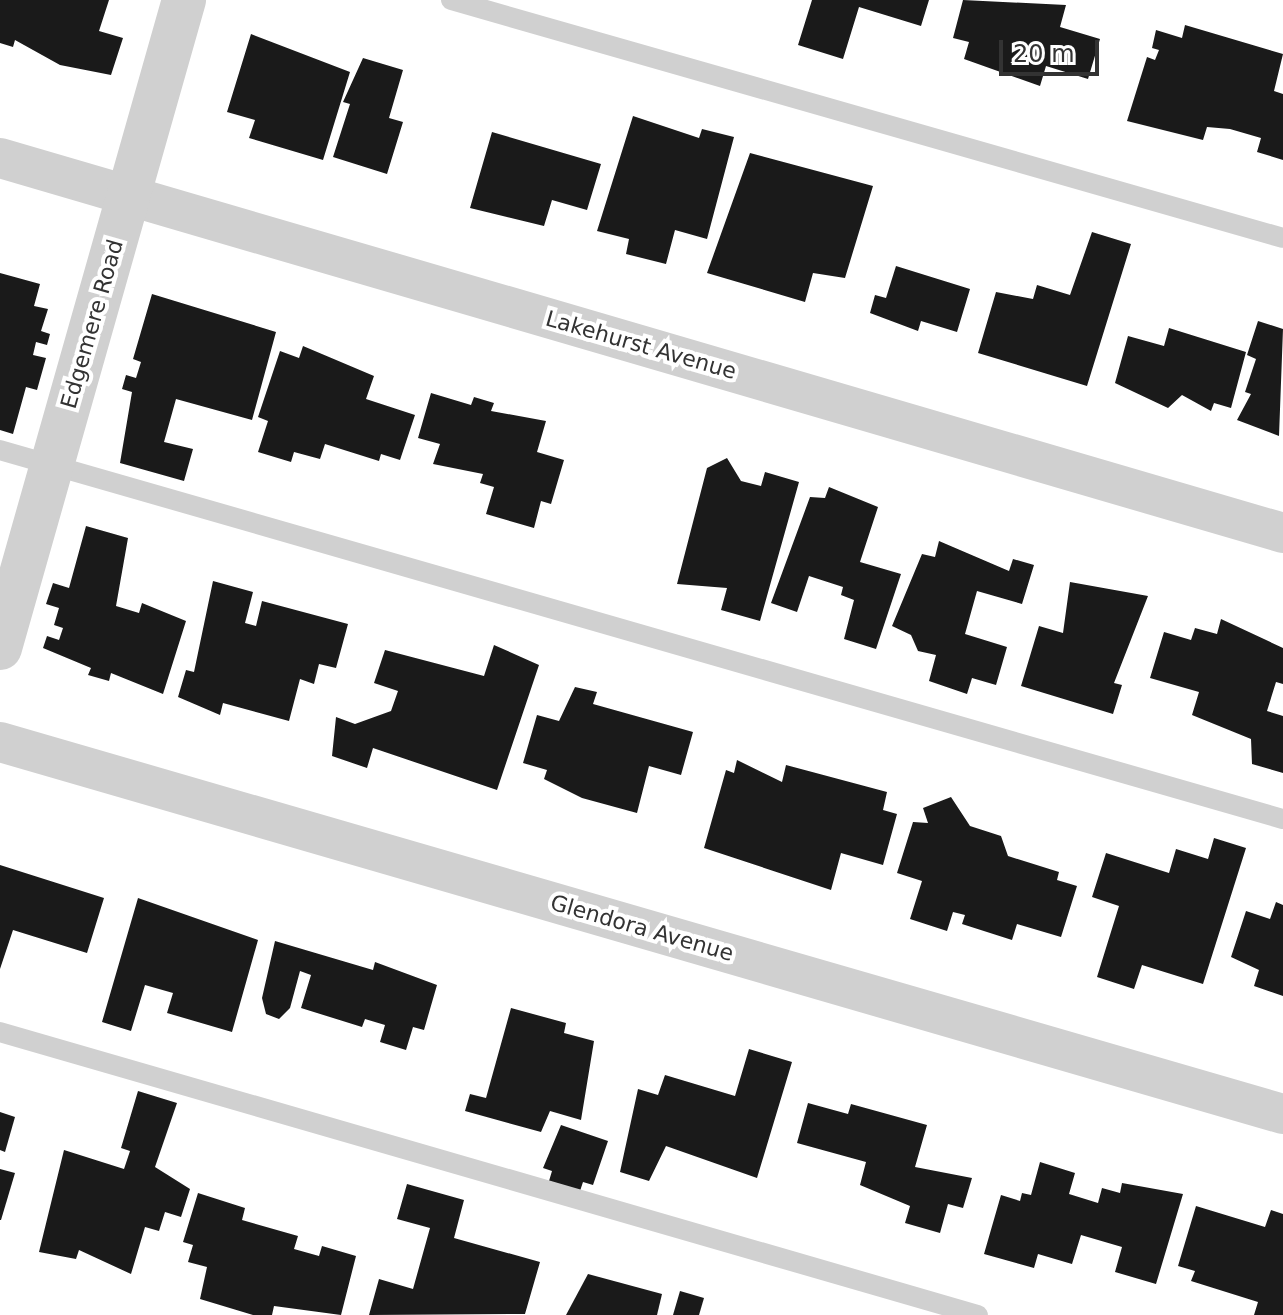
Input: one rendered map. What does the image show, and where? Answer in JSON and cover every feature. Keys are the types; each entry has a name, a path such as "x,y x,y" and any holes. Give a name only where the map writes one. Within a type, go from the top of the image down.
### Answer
{"street":[{"name":"Edgemere Road","path":"0,648 184,0"},
{"name":"Lakehurst Avenue","path":"0,158 1283,533"},
{"name":"Glendora Avenue","path":"0,742 1283,1114"}],"lane":[{"path":"451,0 1283,238"},
{"path":"0,450 1283,819"},
{"path":"0,1032 978,1315"}],"building":[{"path":"0,0 109,0 99,31 123,38 111,75 60,65 15,40 13,47 0,43"},
{"path":"812,0 929,0 921,26 859,7 843,59 798,45"},
{"path":"963,0 1066,5 1060,27 1100,39 1088,79 1046,66 1040,86 964,59 969,42 953,38"},
{"path":"1185,25 1283,54 1274,91 1283,94 1283,160 1257,152 1261,138 1230,129 1207,127 1203,140 1127,121 1147,57 1155,60 1159,50 1152,48 1156,30 1182,38"},
{"path":"251,34 350,72 323,160 249,138 255,120 227,112"},
{"path":"363,58 403,70 389,118 403,122 387,174 333,157 350,104 343,102"},
{"path":"633,116 699,138 702,129 734,137 707,239 675,230 666,264 626,254 629,239 597,231"},
{"path":"492,132 601,164 587,210 552,200 544,226 470,208"},
{"path":"750,153 873,186 845,278 813,273 805,302 707,273"},
{"path":"1092,232 1131,244 1087,386 978,353 996,292 1033,299 1037,285 1070,295"},
{"path":"896,266 970,289 957,332 921,321 918,331 870,313 875,295 886,298"},
{"path":"0,273 40,284 34,306 48,309 41,331 50,334 47,345 36,342 33,355 46,358 37,390 26,387 13,434 0,430"},
{"path":"152,294 276,332 252,420 176,399 164,442 193,449 184,481 120,463 132,392 122,389 126,375 136,378 141,362 133,359"},
{"path":"1258,321 1283,329 1279,436 1237,420 1251,394 1245,392 1256,359 1247,355"},
{"path":"1169,328 1246,352 1231,408 1214,403 1211,411 1182,395 1168,408 1115,383 1128,336 1164,346"},
{"path":"303,346 374,376 366,399 415,415 400,460 381,454 379,461 325,444 320,459 294,452 291,462 258,452 268,421 258,417 280,351 299,358"},
{"path":"431,393 471,405 474,397 494,403 491,411 546,421 537,452 564,460 551,504 541,501 534,528 486,514 494,487 480,483 483,474 433,464 440,444 418,438"},
{"path":"727,458 741,481 761,486 765,472 799,482 760,621 721,610 727,588 677,584 707,468"},
{"path":"829,487 878,507 860,562 901,574 876,649 844,639 854,600 841,595 843,587 809,576 797,612 771,603 810,497 825,498"},
{"path":"86,526 128,538 116,606 139,613 142,603 186,621 163,694 111,673 109,681 88,675 91,668 43,648 47,636 59,640 63,628 54,625 59,608 46,604 53,583 69,588"},
{"path":"939,541 1009,571 1013,559 1034,565 1022,604 977,591 965,634 1007,647 996,685 972,678 967,694 929,681 936,655 918,651 911,635 892,626 922,554 935,557"},
{"path":"213,581 253,592 245,623 256,626 262,601 348,624 336,668 319,664 314,684 300,679 289,721 223,703 220,715 178,697 186,670 194,672"},
{"path":"1070,582 1148,596 1114,683 1122,685 1113,714 1021,686 1039,626 1063,633"},
{"path":"1221,619 1283,648 1283,684 1276,682 1267,711 1283,716 1283,773 1252,764 1251,739 1192,715 1199,692 1150,678 1164,632 1191,640 1195,628 1217,634"},
{"path":"494,645 539,665 497,790 373,748 367,768 332,756 336,717 355,724 391,711 398,691 374,683 385,650 484,676"},
{"path":"575,687 597,692 593,704 693,732 681,775 649,766 637,813 582,798 544,779 547,770 523,763 537,715 559,721"},
{"path":"737,760 782,782 786,765 887,792 883,810 897,814 883,865 841,853 831,890 704,848 726,770 734,773"},
{"path":"951,797 970,826 1001,836 1008,856 1059,872 1057,880 1077,886 1061,937 1017,924 1012,940 962,924 965,915 953,912 947,931 910,919 922,881 897,873 913,822 928,823 923,808"},
{"path":"1214,838 1246,848 1203,984 1142,965 1134,989 1097,977 1119,906 1092,897 1106,853 1169,873 1176,849 1208,859"},
{"path":"0,865 104,898 87,953 13,930 0,969"},
{"path":"138,898 258,940 232,1032 167,1013 173,993 145,985 131,1031 102,1022"},
{"path":"1276,902 1283,905 1283,996 1254,986 1259,970 1231,957 1246,911 1270,919"},
{"path":"275,941 373,970 375,962 437,985 424,1030 413,1027 406,1050 380,1042 385,1025 365,1019 362,1027 301,1008 311,975 300,971 290,1008 279,1019 266,1014 262,998"},
{"path":"511,1008 566,1023 564,1033 594,1041 581,1120 550,1111 541,1132 465,1111 470,1094 486,1098"},
{"path":"749,1049 792,1062 757,1178 666,1146 649,1181 620,1172 638,1089 658,1095 665,1075 735,1096"},
{"path":"138,1091 177,1103 155,1167 190,1189 181,1217 165,1212 159,1231 145,1227 131,1274 79,1250 76,1259 39,1252 64,1150 124,1169 130,1151 121,1148"},
{"path":"808,1103 848,1114 851,1104 927,1125 915,1167 972,1178 963,1208 948,1204 940,1233 905,1223 910,1206 860,1185 866,1162 797,1143"},
{"path":"0,1112 15,1117 5,1152 0,1150"},
{"path":"561,1125 608,1141 593,1185 583,1182 580,1191 549,1181 552,1171 543,1168"},
{"path":"1040,1162 1075,1173 1069,1194 1098,1203 1102,1188 1120,1193 1122,1183 1183,1194 1156,1284 1115,1272 1122,1247 1081,1235 1072,1264 1038,1254 1034,1268 984,1254 1001,1195 1020,1201 1022,1193 1031,1195"},
{"path":"0,1169 15,1173 1,1220 0,1220"},
{"path":"407,1184 464,1200 454,1238 540,1262 525,1314 369,1315 379,1279 413,1289 430,1228 397,1219"},
{"path":"198,1193 245,1208 242,1220 298,1236 294,1249 319,1256 322,1246 356,1256 341,1315 274,1306 272,1315 253,1315 200,1299 207,1267 188,1262 193,1245 183,1242"},
{"path":"1196,1206 1265,1227 1271,1210 1283,1214 1283,1315 1254,1315 1258,1302 1191,1281 1195,1271 1178,1266"},
{"path":"588,1274 662,1294 657,1315 566,1315"},
{"path":"680,1291 704,1298 699,1315 673,1315"}]}
